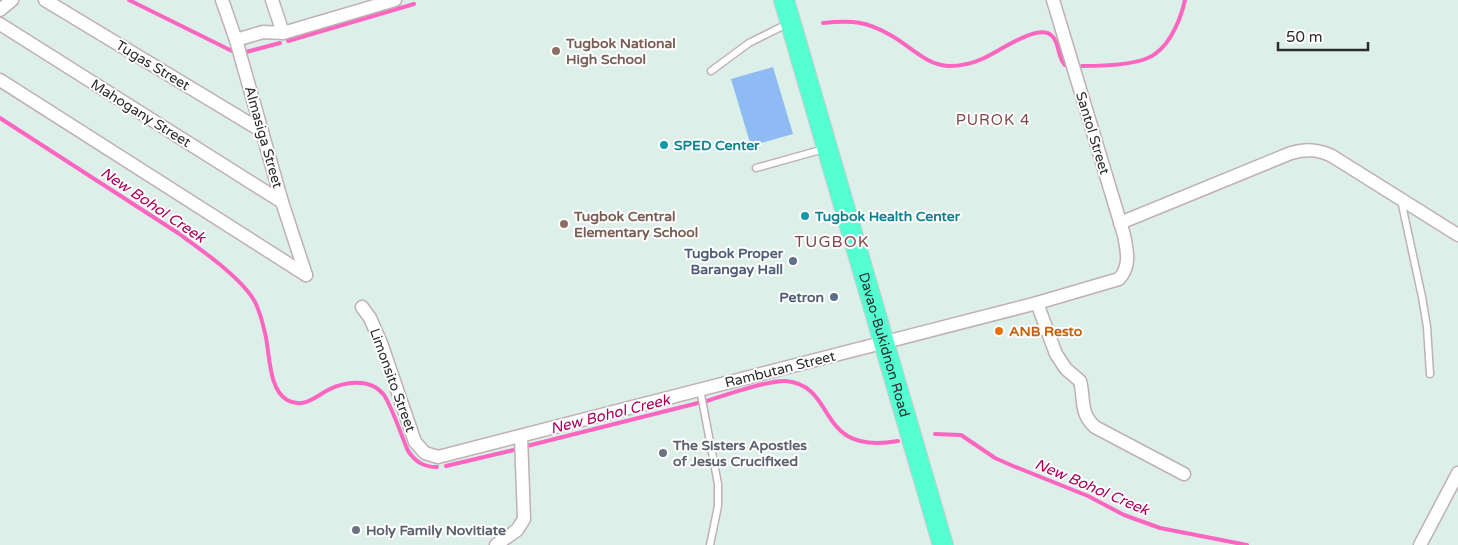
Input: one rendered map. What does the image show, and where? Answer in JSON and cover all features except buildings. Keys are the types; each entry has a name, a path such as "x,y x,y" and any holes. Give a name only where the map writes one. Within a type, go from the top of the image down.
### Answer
{"highway":[{"name":"Davao-Bukidnon Road","path":"784,0 943,545"}],"street":[{"path":"0,10 12,0"},
{"name":"Tugas Street","path":"45,0 262,131"},
{"name":"Almasiga Street","path":"0,80 306,274 282,202 236,40 222,0"},
{"path":"272,0 283,32"},
{"path":"236,40 263,32 283,32 395,0"},
{"name":"Santol Street","path":"1053,0 1127,247 1128,258 1126,266"},
{"name":"Mahogany Street","path":"0,24 282,202"},
{"path":"1120,223 1291,153 1318,150 1332,156 1458,235"},
{"name":"Rambutan Street","path":"425,453 438,457 446,456 1037,303 1119,279 1124,273 1126,266"},
{"path":"1037,303 1056,354 1066,369 1080,381 1085,414 1088,421 1096,428 1184,474"},
{"name":"Limonsito Street","path":"362,307 370,318 381,343 415,442 425,453"},
{"path":"496,545 517,530 524,519 521,436"},
{"path":"1420,545 1456,480"}],"lane":[{"path":"712,71 749,43 791,22"},
{"path":"756,168 828,148"},
{"path":"1400,198 1422,297 1427,327 1430,374"},
{"path":"700,389 718,484 718,506 710,545"}],"shaded area":[{"path":"773,67 793,134 751,146 731,79"}],"waterway":[{"path":"129,0 234,52"},
{"path":"1082,66 1130,63 1149,58 1161,49 1170,37 1181,14 1185,0"},
{"path":"288,41 414,4"},
{"path":"823,23 851,22 875,27 926,59 949,66 974,62 1017,40 1036,33 1045,32 1054,38 1062,62 1065,65"},
{"path":"246,52 280,43"},
{"name":"New Bohol Creek","path":"0,118 178,233 232,275 256,304 265,333 273,379 276,388 287,400 304,403 328,390 350,383 372,386 384,395 411,455 424,465 437,467"},
{"name":"New Bohol Creek","path":"707,401 758,385 786,381 803,386 814,395 830,419 840,430 853,439 871,443 898,441"},
{"name":"New Bohol Creek","path":"527,446 698,403"},
{"name":"New Bohol Creek","path":"935,434 961,435 995,458 1088,496 1124,515 1160,528 1247,545"},
{"name":"New Bohol Creek","path":"446,466 518,449"}],"place":[{"name":"Tugbok National High School","path":"556,51"},
{"name":"SPED Center","path":"664,145"},
{"name":"Tugbok Health Center","path":"805,216"},
{"name":"Tugbok Central Elementary School","path":"564,224"},
{"name":"Tugbok Proper Barangay Hall","path":"793,261"},
{"name":"Petron","path":"834,297"},
{"name":"ANB Resto","path":"999,331"},
{"name":"The Sisters Apostles of Jesus Crucifixed","path":"663,453"},
{"name":"Holy Family Novitiate","path":"356,530"}],"district":[{"name":"PUROK 4","path":"993,120"},
{"name":"TUGBOK","path":"832,241"}]}
